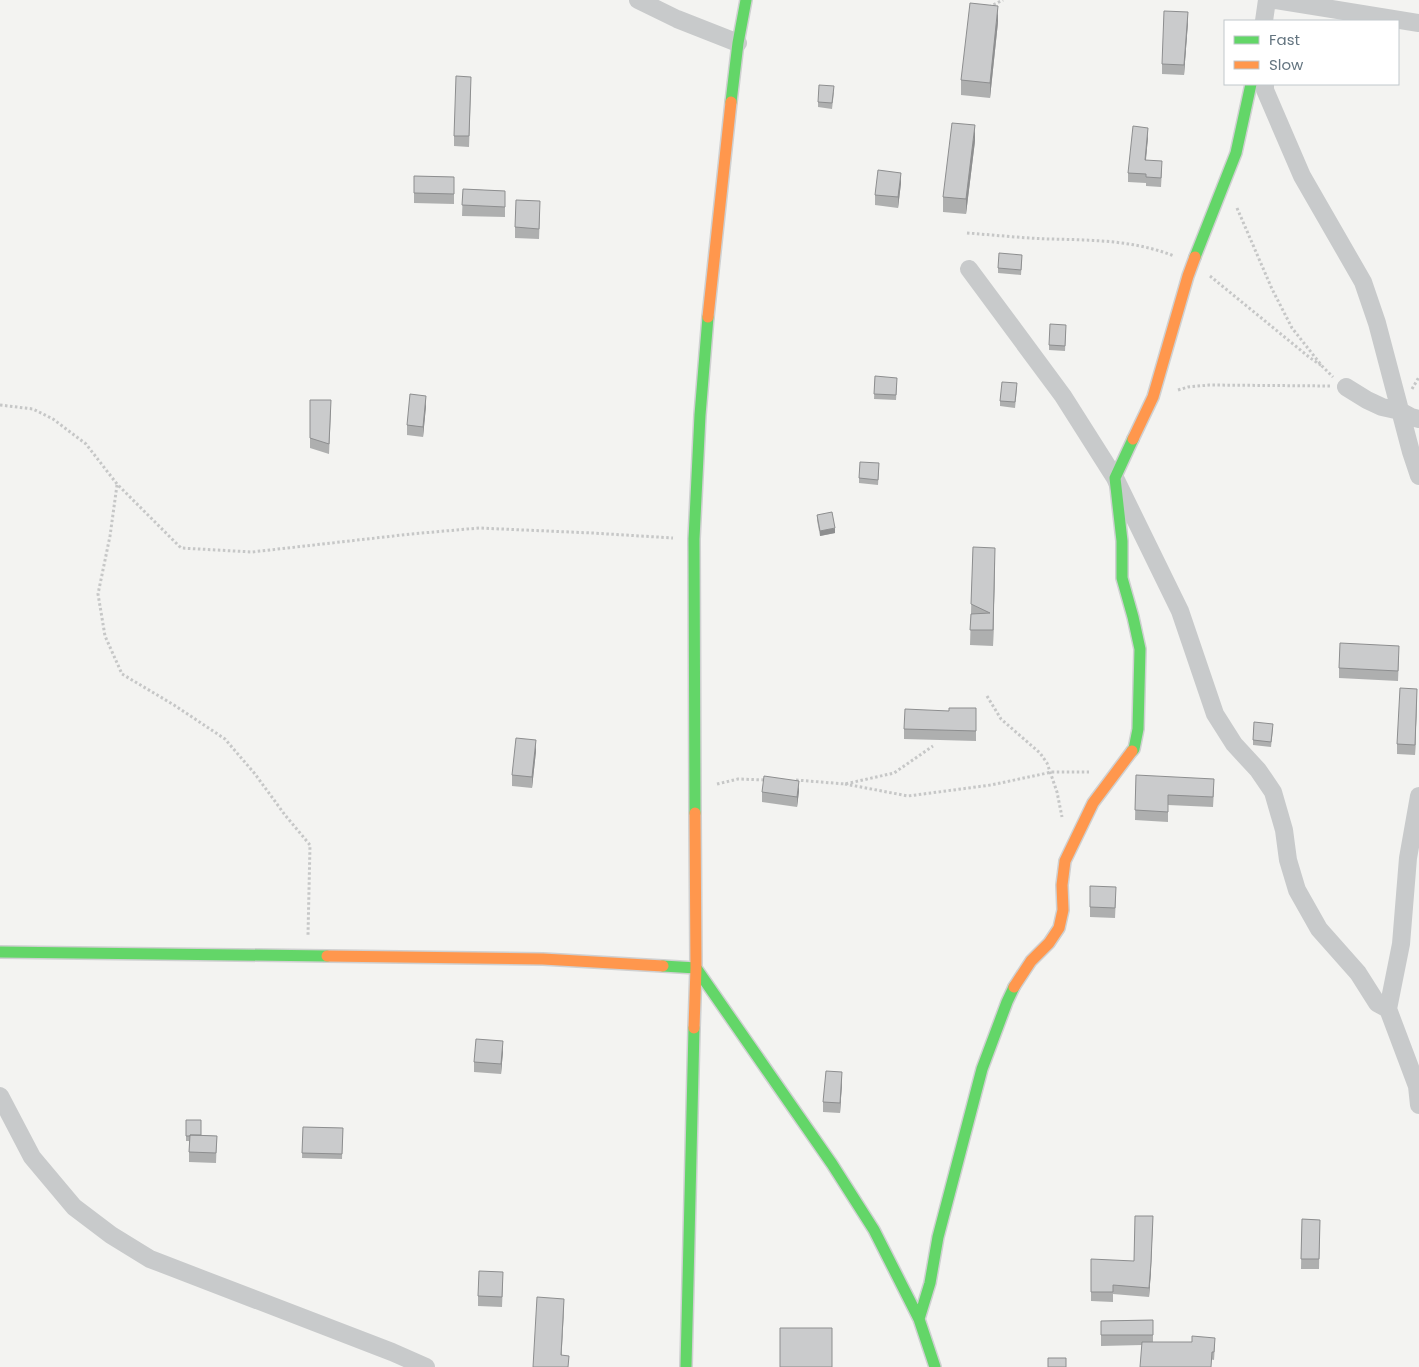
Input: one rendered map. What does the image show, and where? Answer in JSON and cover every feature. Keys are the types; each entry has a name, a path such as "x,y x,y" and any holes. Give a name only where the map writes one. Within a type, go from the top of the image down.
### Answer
{"street":[{"path":"638,0 677,19 738,43"},
{"path":"686,1367 696,968 694,790 695,499 706,320 738,43 746,0"},
{"path":"1264,20 1267,0"},
{"path":"1276,0 1419,23"},
{"path":"920,1319 930,1282 938,1237 982,1069 1006,1002 1017,981 1031,961 1049,943 1059,928 1063,910 1062,885 1065,861 1093,803 1134,749 1138,729 1140,649 1133,617 1124,592 1122,541 1115,478 1153,397 1188,276 1236,153 1251,85"},
{"path":"1265,85 1265,90 1302,176 1364,282 1378,323 1400,411 1415,449 1419,476"},
{"path":"969,268 1063,396 1115,478 1180,611 1215,714 1234,744 1258,770 1273,792 1284,830 1288,860 1297,890 1319,929 1358,973 1377,1003 1388,1009"},
{"path":"1346,387 1382,407 1400,411 1419,419"},
{"path":"1419,796 1408,858 1401,944 1388,1009 1418,1086 1419,1105"},
{"path":"0,952 543,959 696,968"},
{"path":"696,968 832,1164 874,1230 920,1319 935,1367"},
{"path":"0,1096 32,1157 74,1207 112,1235 150,1259 392,1352 426,1367"}],"path":[{"path":"982,10 1003,0"},
{"path":"1234,200 1272,288 1292,328 1322,366"},
{"path":"967,233 1046,239 1112,241 1158,249 1194,263 1346,387"},
{"path":"1153,397 1188,387 1208,385 1346,387"},
{"path":"0,405 33,409 53,419 86,444 117,484 181,548 252,552 479,528 694,539"},
{"path":"117,484 110,536 98,594 105,636 122,674 174,705 225,739 255,774 310,845 308,956"},
{"path":"987,696 1001,719 1040,753 1052,772"},
{"path":"845,784 894,773 932,746"},
{"path":"792,780 845,784 908,796 991,785 1052,772 1094,772 1120,766"},
{"path":"694,790 738,779 774,780"}],"building":[{"path":"970,3 998,6 990,83 961,80"},
{"path":"1164,11 1188,12 1184,65 1162,64"},
{"path":"456,76 471,77 469,136 454,136"},
{"path":"819,85 834,86 832,103 818,102"},
{"path":"952,123 975,125 966,199 943,197"},
{"path":"1133,126 1148,128 1145,160 1162,161 1161,178 1146,177 1146,174 1128,173"},
{"path":"878,170 901,173 898,197 875,195"},
{"path":"414,176 454,177 454,194 414,193"},
{"path":"463,189 505,191 505,207 462,205"},
{"path":"516,200 540,201 539,229 515,227"},
{"path":"999,253 1022,255 1021,270 998,268"},
{"path":"1050,324 1066,325 1065,346 1049,345"},
{"path":"875,376 897,378 896,395 874,394"},
{"path":"1002,382 1017,383 1015,402 1000,401"},
{"path":"410,394 426,396 423,427 407,425"},
{"path":"310,400 331,400 329,444 310,438"},
{"path":"860,462 879,463 878,480 859,478"},
{"path":"832,512 835,528 820,531 817,515"},
{"path":"973,547 995,548 993,630 970,630 971,614 990,613 971,604"},
{"path":"1340,643 1399,646 1398,671 1339,668"},
{"path":"1400,688 1417,689 1415,745 1397,744"},
{"path":"949,708 976,708 976,731 904,729 905,709 949,711"},
{"path":"1254,722 1273,724 1271,742 1253,740"},
{"path":"516,738 536,740 532,777 512,775"},
{"path":"1136,775 1214,779 1213,797 1168,795 1168,812 1135,810"},
{"path":"764,776 799,781 797,797 762,792"},
{"path":"1090,886 1116,887 1115,908 1090,907"},
{"path":"476,1039 503,1041 501,1064 474,1062"},
{"path":"826,1071 842,1072 840,1103 823,1102"},
{"path":"186,1120 201,1120 201,1135 186,1136"},
{"path":"303,1127 343,1128 342,1154 302,1153"},
{"path":"190,1135 217,1136 216,1153 189,1152"},
{"path":"1135,1216 1153,1216 1149,1288 1113,1285 1113,1292 1091,1292 1091,1259 1134,1261"},
{"path":"1302,1219 1320,1220 1319,1259 1301,1259"},
{"path":"479,1271 503,1272 502,1297 478,1296"},
{"path":"537,1297 564,1299 561,1355 569,1356 568,1367 533,1367"},
{"path":"1153,1320 1153,1335 1101,1335 1101,1321"},
{"path":"780,1328 832,1328 832,1367 780,1367"},
{"path":"1192,1336 1215,1338 1211,1367 1140,1367 1142,1342 1192,1342"},
{"path":"1048,1358 1066,1358 1066,1367 1048,1367"}],"traffic: fast":[{"path":"731,102 738,43 746,0"},
{"path":"1195,257 1236,153 1251,85"},
{"path":"695,813 694,539 700,415 708,317"},
{"path":"1132,751 1138,729 1140,649 1122,578 1122,541 1115,478 1133,439"},
{"path":"0,952 327,956"},
{"path":"663,966 696,968 832,1164 874,1230 919,1319 935,1367"},
{"path":"919,1319 930,1283 938,1237 982,1069 1014,987"},
{"path":"686,1367 694,1028"}],"traffic: slow":[{"path":"708,317 731,102"},
{"path":"1133,439 1153,397 1195,257"},
{"path":"1014,987 1031,961 1049,943 1059,928 1063,910 1062,885 1065,861 1093,803 1132,751"},
{"path":"694,1028 696,968 695,813"},
{"path":"327,956 543,959 663,966"}]}
